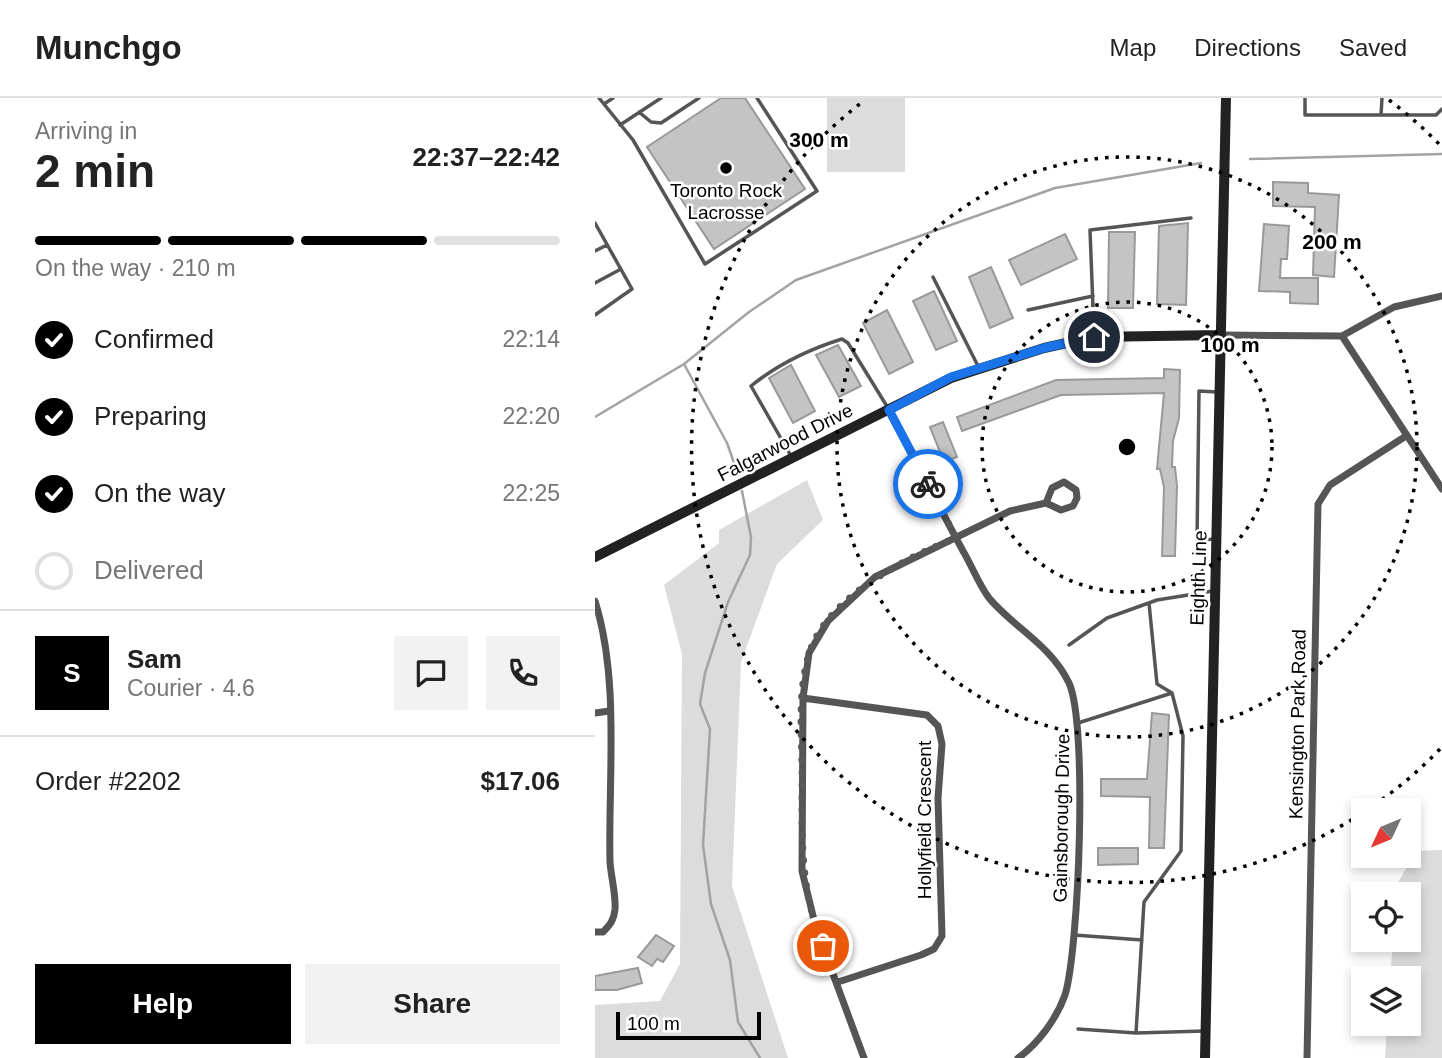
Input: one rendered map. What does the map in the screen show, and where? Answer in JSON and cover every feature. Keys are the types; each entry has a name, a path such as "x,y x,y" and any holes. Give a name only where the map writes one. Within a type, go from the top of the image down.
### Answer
{"street":[{"name":"Eighth Line","path":"1205,1058 1226,98"},
{"name":"Falgarwood Drive","path":"595,556 951,377 979,368 1094,337 1342,336 1394,307 1442,296"},
{"path":"1342,336 1442,489"},
{"name":"Gainsborough Drive","path":"889,410 989,598 1034,637 1069,683 1078,723 1072,961 1064,996 1037,1040 1018,1058"},
{"name":"Kensington Park Road","path":"1307,1058 1318,505 1330,485 1406,436"},
{"path":"864,1058 816,928 802,871 803,698 809,653 828,621 875,577 1010,511 1046,503 1061,510 1070,509 1076,502 1076,490 1069,484 1059,483 1052,488 1046,503"},
{"path":"595,601 606,636 610,863 615,909 612,923 603,932 595,932"},
{"name":"Hollyfield Crescent","path":"803,698 927,715 938,726 942,744 938,798 942,936 934,949 921,955 838,982"},
{"path":"595,713 609,712"}],"lane":[{"path":"599,98 632,140 705,264 817,191 757,98"},
{"path":"604,104 613,98"},
{"path":"620,125 661,98"},
{"path":"639,112 651,122 661,123 699,98"},
{"path":"1305,98 1305,115 1436,115 1442,109"},
{"path":"1381,115 1382,98"},
{"path":"1094,337 1090,230 1191,218"},
{"path":"595,223 632,289 628,295 595,315"},
{"path":"595,251 607,245"},
{"path":"595,283 621,269"},
{"path":"933,277 979,368"},
{"path":"1028,310 1093,296"},
{"path":"791,456 751,386 765,375 822,345 842,338 848,343 889,410"},
{"path":"1217,539 1197,541 1199,391 1219,393"},
{"path":"1069,645 1107,618 1149,603 1215,590"},
{"path":"1136,1033 1144,902 1181,851 1183,736 1172,693 1157,684 1149,603"},
{"path":"1078,723 1172,693"},
{"path":"1074,935 1142,940"},
{"path":"1078,1029 1136,1033 1206,1031"}],"shaded area":[{"name":"Toronto Rock Lacrosse","path":"827,98 905,98 905,172 827,172"},
{"path":"807,480 823,520 777,564 741,662 732,886 788,1058 595,1058 595,1005 660,1001 680,964 682,654 664,585 719,543 719,530"},
{"path":"1442,850 1442,1058 1385,1058 1386,1036 1421,1036 1421,966 1391,966 1392,952 1421,952 1421,882 1398,882 1406,868 1421,868 1421,851"}],"building":[{"name":"Toronto Rock Lacrosse","path":"721,98 745,98 805,189 714,249 647,147"},
{"path":"1273,182 1308,183 1308,193 1339,195 1334,277 1313,275 1315,207 1273,206"},
{"path":"1188,223 1186,305 1157,304 1159,226"},
{"path":"1264,224 1289,226 1287,259 1281,259 1280,278 1318,278 1318,304 1290,303 1290,292 1259,291"},
{"path":"1109,232 1135,232 1133,308 1108,308"},
{"path":"1065,234 1077,259 1021,285 1009,260"},
{"path":"991,267 1013,318 990,328 969,277"},
{"path":"934,291 957,341 936,350 913,301"},
{"path":"887,310 913,362 889,374 863,323"},
{"path":"838,345 861,386 839,397 816,355"},
{"path":"791,365 815,411 793,423 769,378"},
{"path":"1164,369 1180,370 1179,418 1173,441 1172,467 1175,467 1177,486 1175,556 1162,556 1164,487 1160,469 1157,469 1164,393 1061,395 962,431 957,417 1056,380 1164,378"},
{"path":"943,422 957,457 944,462 930,427"},
{"path":"1152,713 1169,715 1164,848 1149,848 1150,797 1101,796 1101,779 1147,779"},
{"path":"1098,848 1138,848 1138,864 1098,865"},
{"path":"656,935 674,946 663,962 657,959 652,966 638,957"},
{"path":"638,968 642,983 617,990 595,990 595,976"}],"waterway":[{"path":"1250,159 1442,154"},
{"path":"595,417 684,364 749,312 796,280 1055,188 1201,163"},
{"path":"684,364 727,443 738,474"},
{"path":"742,491 751,537 750,555 728,602 705,673 700,704 710,729 703,845 711,904 730,960 738,1022 760,1058"}],"way so far":[{"path":"823,946 808,902 802,871 803,698 809,653 828,621 875,577 956,538 928,484"}],"place":[{"name":"Toronto Rock Lacrosse","path":"726,168"}],"route":[{"path":"928,484 889,410 951,377 1044,348 1094,337"}]}
